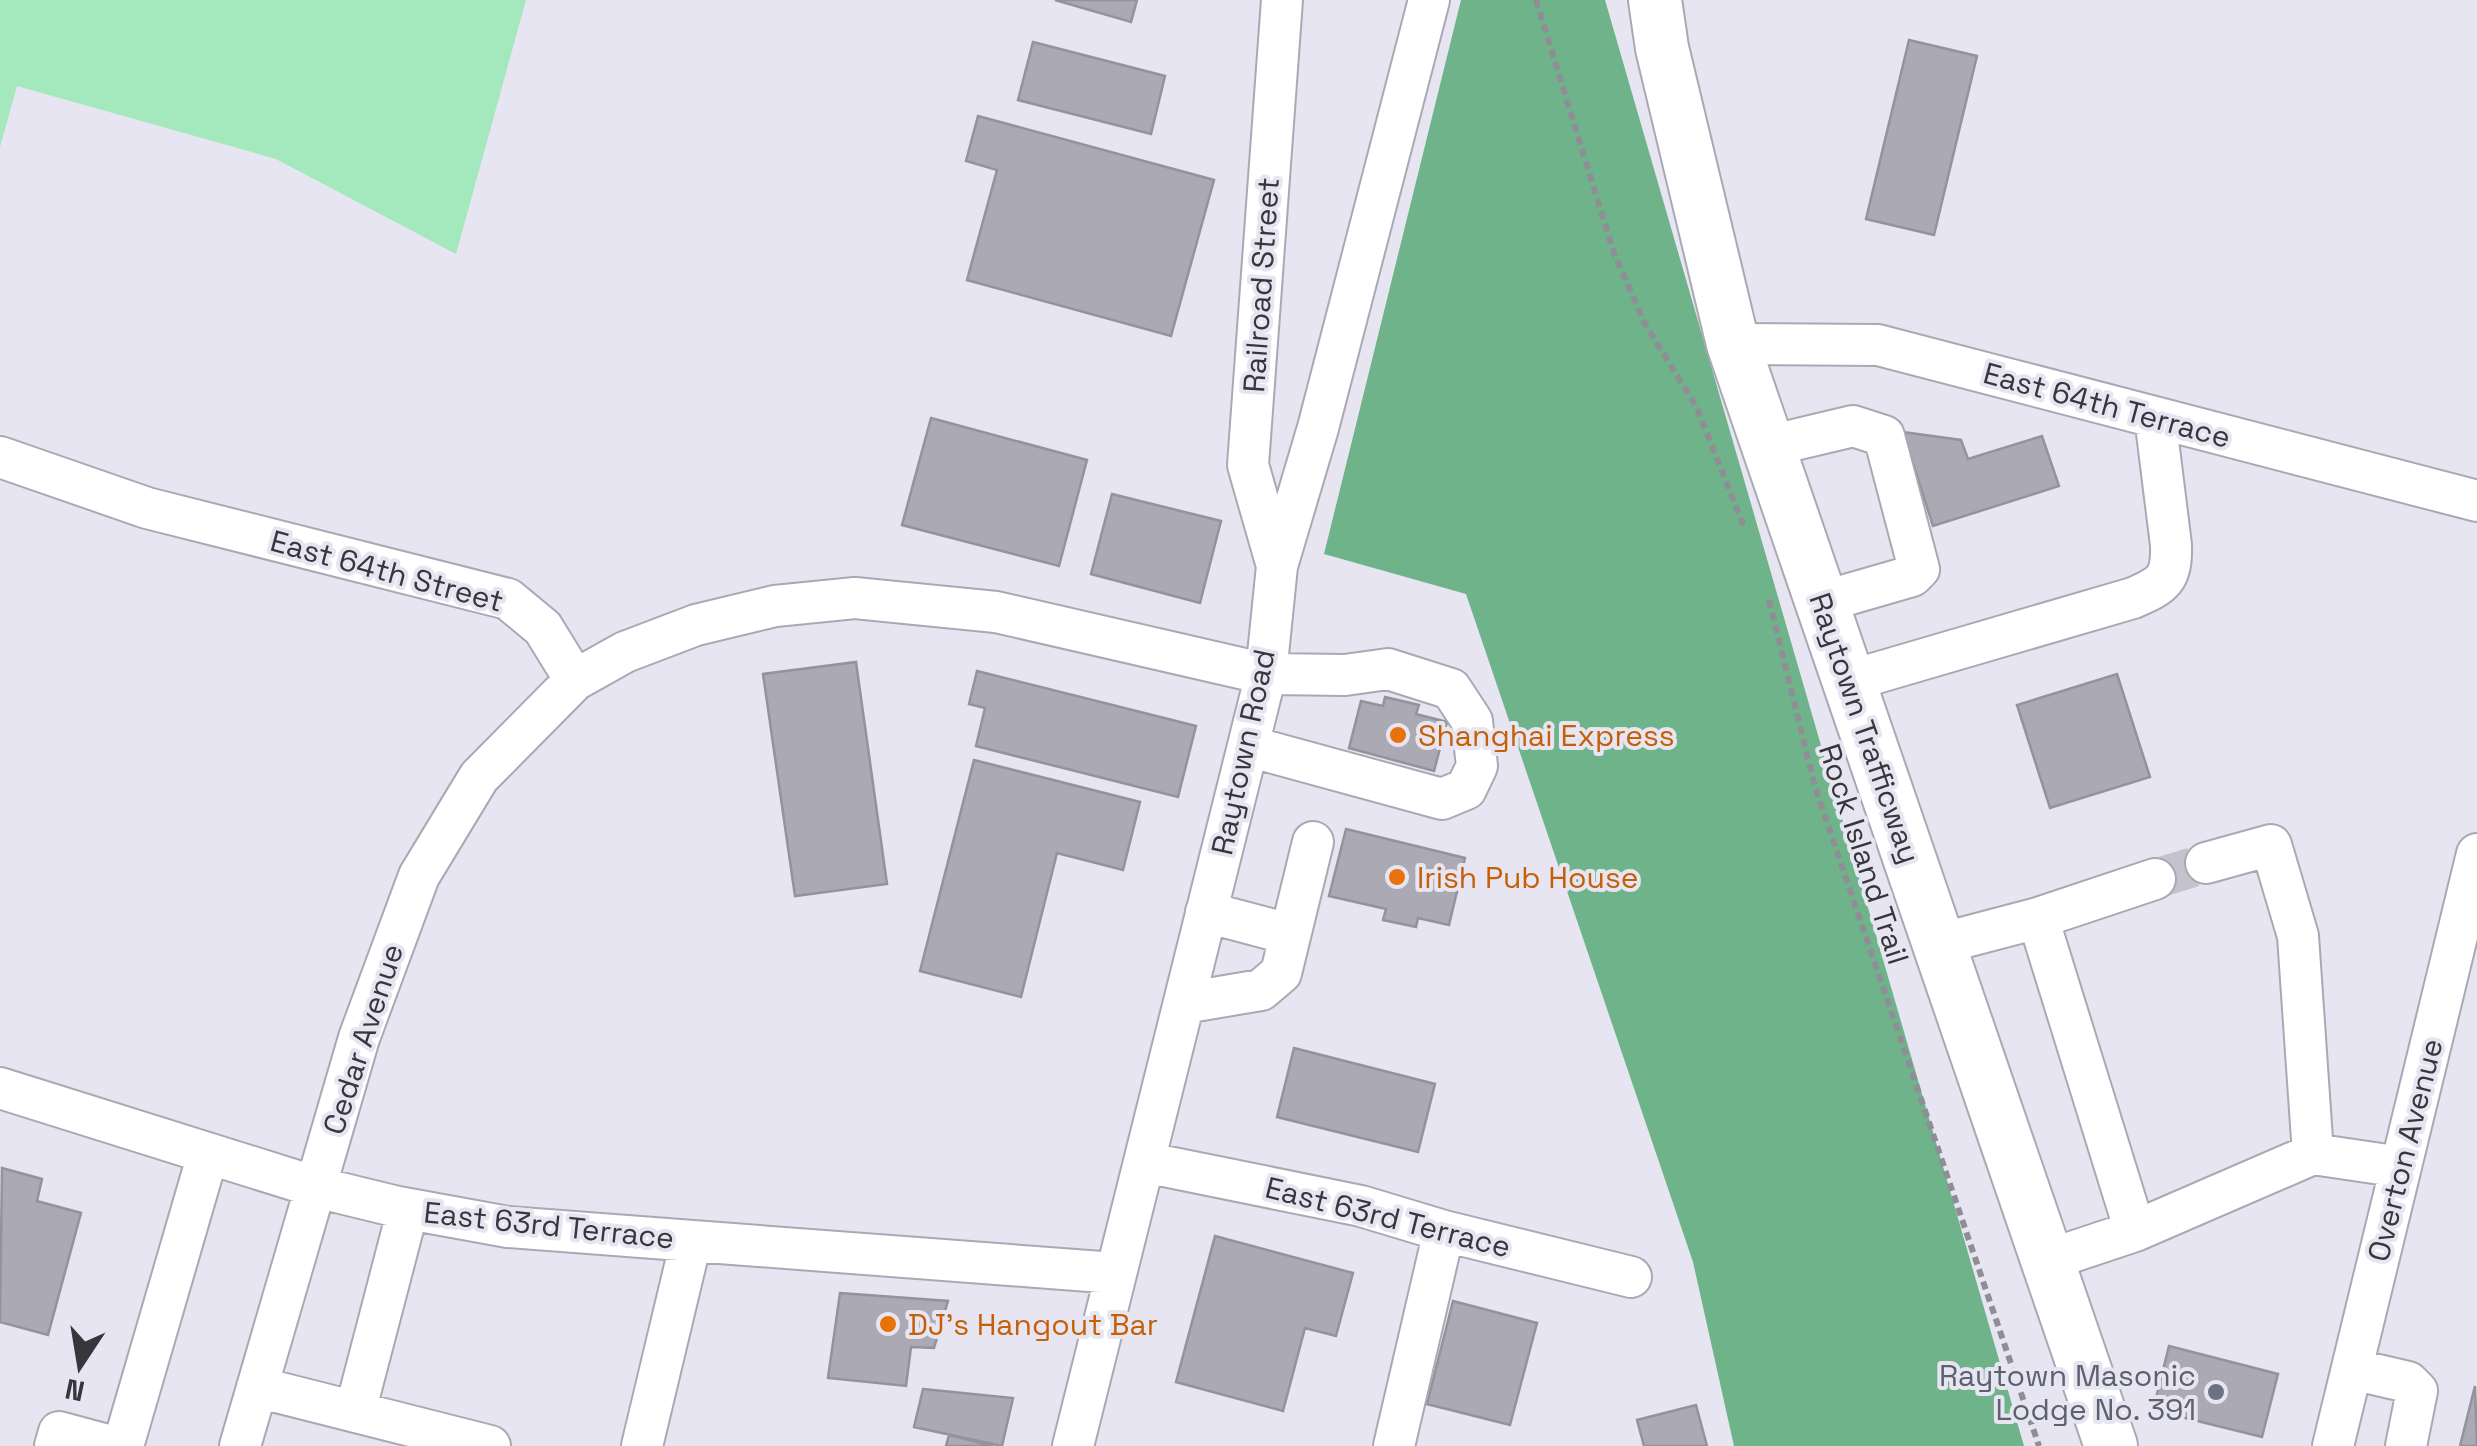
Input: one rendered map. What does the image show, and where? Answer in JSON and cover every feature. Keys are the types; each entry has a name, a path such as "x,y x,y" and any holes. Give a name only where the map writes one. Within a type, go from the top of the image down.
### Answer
{"main road":[{"name":"Raytown Trafficway","path":"1654,0 1733,344 2111,1446"}],"street":[{"name":"Railroad Street","path":"1277,566 1248,465 1282,0"},
{"name":"Raytown Road","path":"1073,1446 1266,674 1277,566 1318,428 1429,0"},
{"name":"East 64th Terrace","path":"1733,344 1878,346 2477,502"},
{"path":"1849,681 2133,598 2162,586 2172,566 2172,556 2155,418"},
{"path":"1769,446 1853,426 1884,436 1919,569 1912,576 1822,602"},
{"name":"East 64th Street","path":"0,457 146,508 508,599 543,628 574,680"},
{"path":"574,680 625,652 696,625 775,606 855,598 996,612 1266,674 1345,674 1388,669 1451,689 1472,722 1477,766 1466,789 1442,800 1248,746"},
{"name":"Cedar Avenue","path":"240,1446 360,1038 419,876 479,777 574,680"},
{"path":"1184,1003 1261,990 1285,953 1313,842"},
{"path":"2206,863 2271,845 2298,936 2313,1154"},
{"name":"Overton Avenue","path":"2332,1446 2477,854"},
{"path":"1940,944 2038,918 2155,879"},
{"path":"1206,912 1285,953"},
{"path":"2038,918 2135,1230"},
{"name":"East 63rd Terrace","path":"0,1088 316,1187 508,1227 1115,1273"},
{"path":"123,1446 208,1154"},
{"path":"2048,1260 2135,1230 2313,1154 2400,1167"},
{"name":"East 63rd Terrace","path":"1144,1162 1344,1202 1631,1278"},
{"path":"354,1412 408,1209"},
{"path":"1394,1446 1444,1231"},
{"path":"642,1446 690,1241"},
{"path":"2352,1369 2408,1382 2417,1392 2406,1446"},
{"path":"257,1387 490,1446"},
{"path":"55,1446 59,1432 111,1446"}],"path":[{"path":"1536,0 1614,253 1644,322 1697,408 1750,543"},
{"name":"Rock Island Trail","path":"1768,596 1816,786 2039,1446"}],"green space":[{"path":"0,0 526,0 456,254 276,159 17,86 0,147"},
{"path":"1461,0 1605,0 2024,1446 1734,1446 1693,1262 1466,594 1324,554"}],"building":[{"path":"1055,0 1137,0 1131,22"},
{"path":"1909,40 1977,56 1934,235 1866,219"},
{"path":"1033,42 1165,76 1151,134 1018,100"},
{"path":"978,116 1214,180 1171,336 967,280 997,170 966,161"},
{"path":"931,418 1087,460 1059,566 902,525"},
{"path":"1903,432 1961,440 1968,459 2042,436 2059,486 1933,526"},
{"path":"1112,494 1221,521 1200,603 1091,574"},
{"path":"856,662 887,884 795,896 763,674"},
{"path":"977,671 1196,726 1178,797 976,746 985,708 969,704"},
{"path":"2117,674 2150,777 2050,808 2017,705"},
{"name":"Shanghai Express","path":"1385,697 1419,705 1416,714 1447,722 1434,771 1349,748 1361,701 1383,706"},
{"path":"974,760 1140,802 1123,870 1057,853 1021,997 920,971"},
{"name":"Irish Pub House","path":"1346,829 1465,858 1449,925 1418,918 1416,927 1383,920 1386,909 1329,896"},
{"path":"1294,1048 1435,1084 1418,1152 1277,1117"},
{"path":"2,1168 42,1179 37,1201 81,1213 48,1335 0,1322"},
{"path":"1215,1236 1353,1273 1336,1336 1305,1328 1283,1411 1176,1382"},
{"name":"DJ's Hangout Bar","path":"840,1293 948,1301 934,1348 911,1347 906,1386 828,1378"},
{"path":"1453,1301 1537,1323 1510,1425 1427,1404"},
{"name":"Raytown Masonic Lodge No. 391","path":"2169,1346 2278,1374 2262,1437 2153,1410"},
{"path":"2475,1386 2477,1446 2460,1446"},
{"path":"923,1389 1013,1398 1002,1446 914,1427"},
{"path":"1696,1405 1707,1446 1644,1446 1637,1420"},
{"path":"949,1435 993,1446 946,1446"}],"tunnel":[{"path":"2155,879 2206,863"}],"place":[{"name":"Shanghai Express","path":"1398,735"},
{"name":"Irish Pub House","path":"1397,877"},
{"name":"DJ's Hangout Bar","path":"888,1324"},
{"name":"Raytown Masonic Lodge No. 391","path":"2216,1392"}]}
